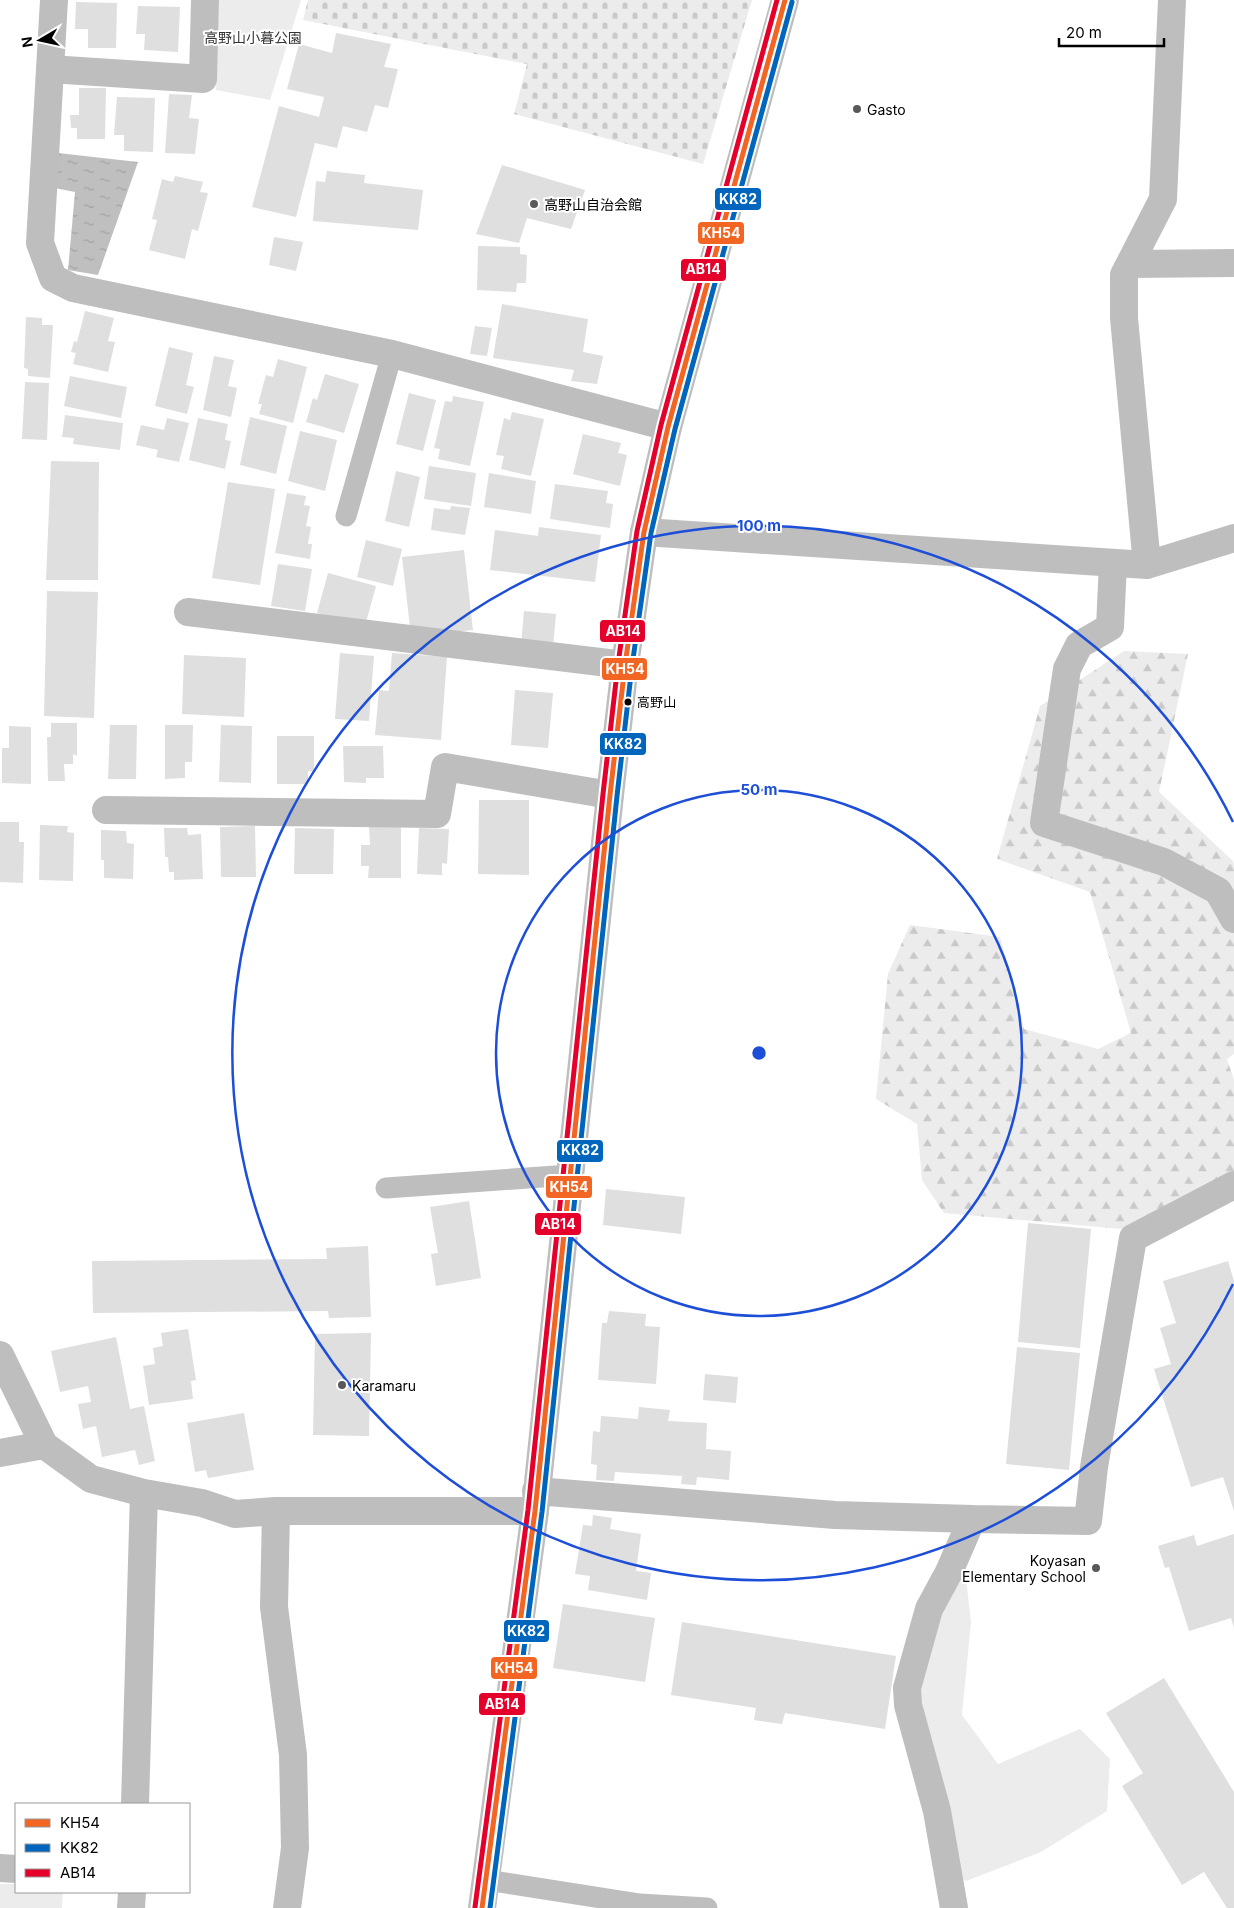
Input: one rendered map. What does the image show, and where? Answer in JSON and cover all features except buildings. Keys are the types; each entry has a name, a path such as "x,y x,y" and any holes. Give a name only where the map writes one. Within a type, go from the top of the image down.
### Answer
{"main road":[{"path":"54,0 40,242 52,278 73,288 392,354 668,427"},
{"path":"50,70 203,79 205,0"},
{"path":"482,1908 536,1501 610,795 625,665 644,532 668,427 785,0"},
{"path":"1147,565 1124,318 1124,275 1162,199 1172,0"},
{"path":"1130,264 1234,263"},
{"path":"644,532 1147,565 1234,538"},
{"path":"1113,563 1110,627 1079,646 1067,668 1044,824 1164,862 1218,891 1234,918"},
{"path":"188,612 625,665"},
{"path":"106,810 437,814 446,768 610,795"},
{"path":"0,1354 44,1445 91,1479 144,1493 202,1502 235,1514 536,1501 835,1515 1088,1521 1094,1467 1133,1238 1234,1185"},
{"path":"0,1452 44,1445"},
{"path":"135,1803 144,1493"},
{"path":"276,1511 274,1607 293,1756 295,1848 287,1908"},
{"path":"954,1908 937,1810 908,1705 907,1688 929,1610 949,1572 972,1519"},
{"path":"0,1868 15,1869"},
{"path":"131,1908 132,1893"}],"lane":[{"path":"346,516 392,354"},
{"path":"386,1188 570,1175"},
{"path":"486,1880 640,1904 707,1908"}],"green space":[{"name":"高野山小暮公園","path":"219,0 301,0 270,100 216,90"},
{"path":"308,0 752,0 703,164 514,114 527,64 303,20"},
{"path":"1124,651 1188,654 1159,792 1233,861 1234,865 1234,1054 1227,1059 1234,1080 1234,1172 1122,1229 944,1213 922,1180 917,1124 876,1099 888,974 910,925 1000,937 1024,1029 1098,1049 1131,1033 1090,892 997,859 1040,706"},
{"path":"964,1561 971,1622 962,1715 998,1764 1080,1729 1110,1759 1107,1811 1041,1852 966,1881 960,1877 916,1695 940,1607"},
{"path":"0,1884 15,1884 15,1893 63,1893 62,1908 0,1908"}],"water":[{"path":"58,153 138,162 98,275 68,270 75,192 55,188"}],"transit line":[{"name":"AB14","path":"475,1907 528,1510 603,794 618,664 637,531 661,425 777,0"},
{"name":"KH54","path":"482,1908 535,1511 610,795 625,665 644,532 668,427 785,0"},
{"name":"KK82","path":"490,1908 542,1512 617,796 632,666 651,533 675,429 792,2"}],"place":[{"name":"Gasto","path":"857,109"},
{"name":"高野山自治会館","path":"534,204"},
{"name":"高野山","path":"628,702"},
{"name":"Karamaru","path":"342,1385"},
{"name":"Koyasan Elementary School","path":"1096,1568"}]}
